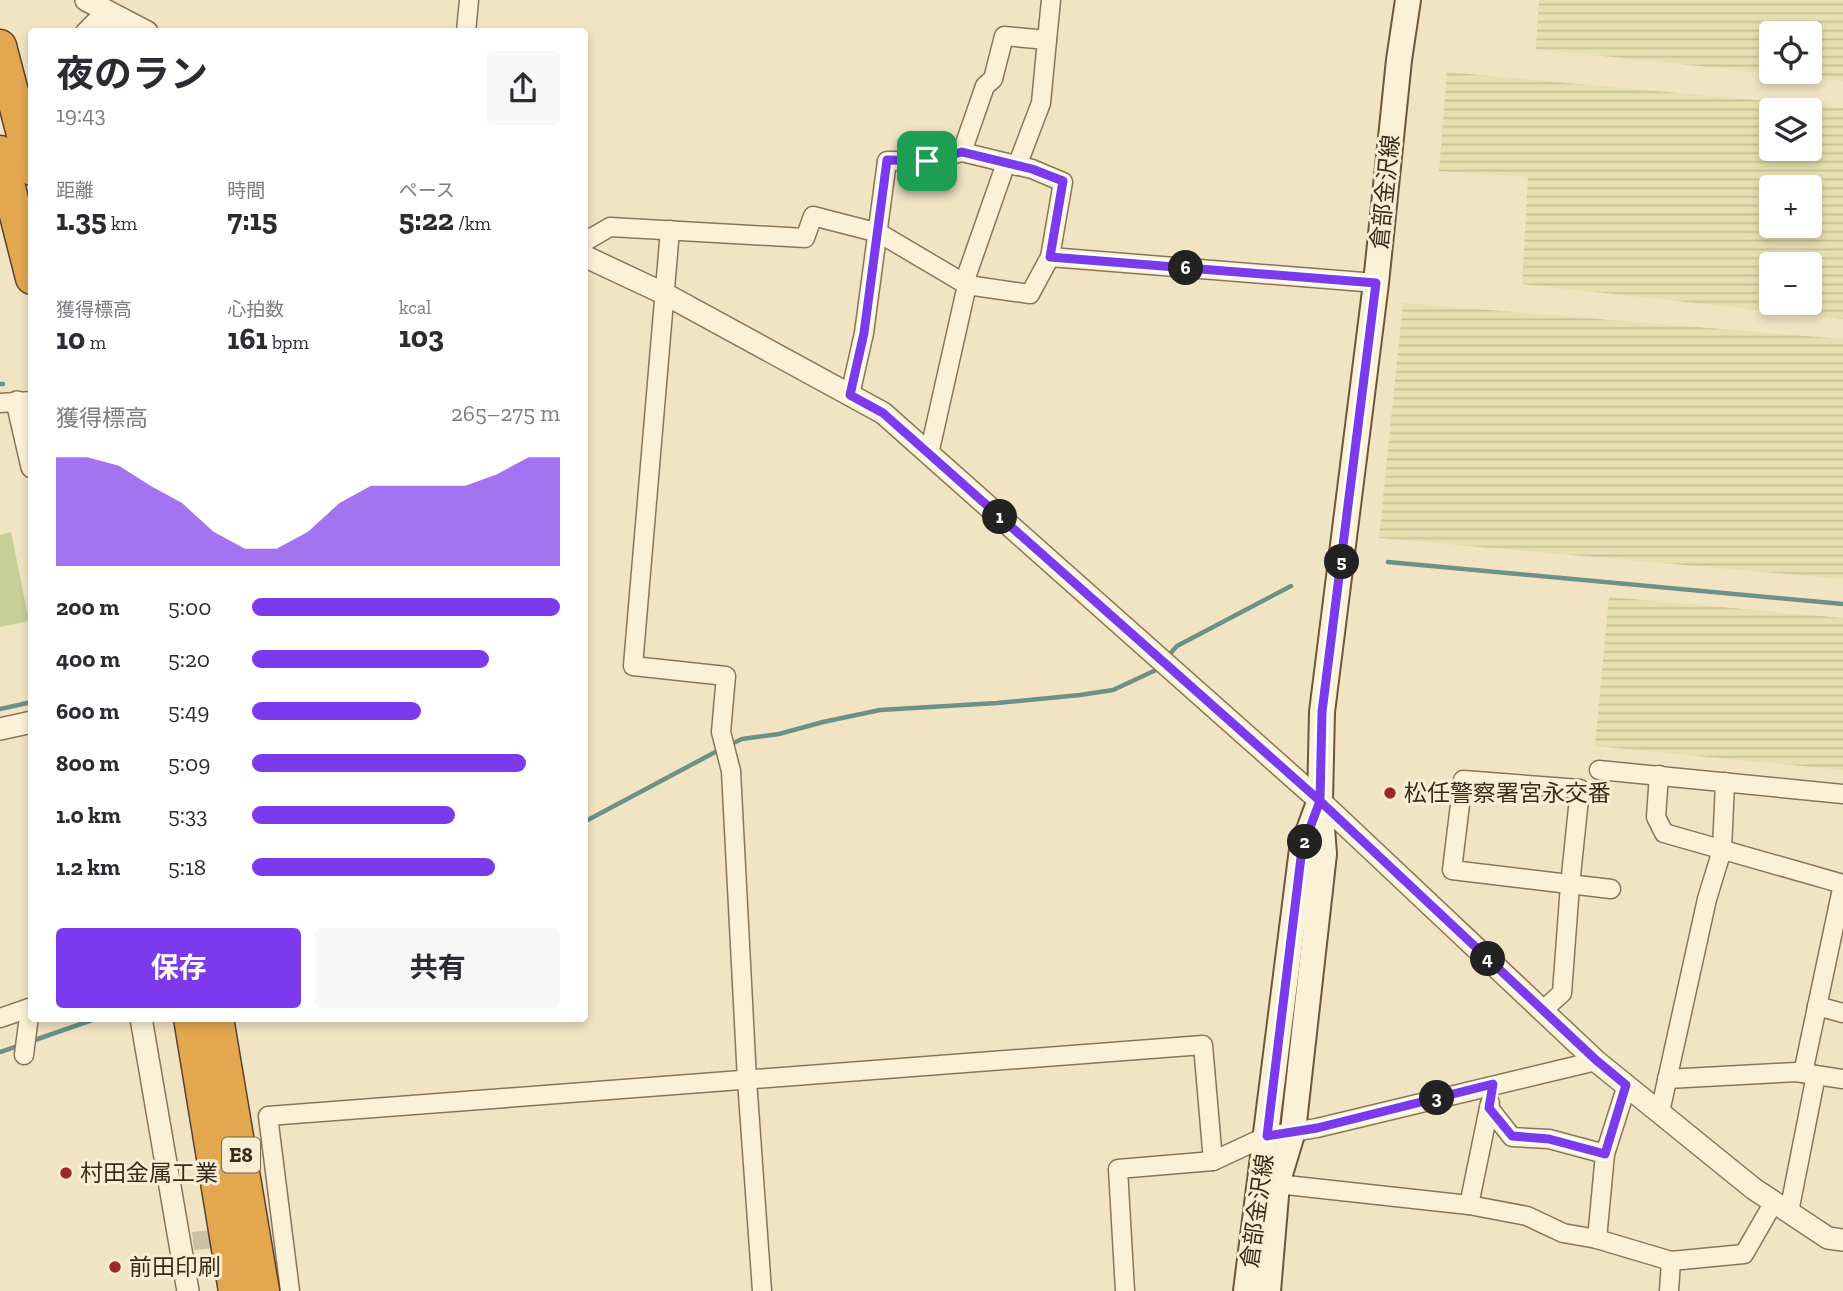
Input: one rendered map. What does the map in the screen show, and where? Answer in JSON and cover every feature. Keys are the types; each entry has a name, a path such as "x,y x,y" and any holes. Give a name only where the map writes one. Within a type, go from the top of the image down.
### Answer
{"highway":[{"path":"0,30 4,59 28,153"},
{"path":"0,152 28,262"},
{"name":"E8","path":"191,1022 236,1291"},
{"name":"E8","path":"218,1022 263,1291"}],"main road":[{"name":"倉部金沢線","path":"1268,1291 1277,1184 1293,1131 1324,854 1320,801 1322,712 1376,283 1399,60 1408,0"},
{"name":"倉部金沢線","path":"1246,1291 1302,849 1320,801"}],"street":[{"path":"86,0 139,28"},
{"path":"466,28 469,0"},
{"path":"929,454 966,284 1012,164 1041,103 1051,0"},
{"path":"89,28 95,22 107,28"},
{"path":"962,152 985,86 993,79 1004,36 1047,40"},
{"path":"588,240 610,227 805,238 813,216 879,233 966,284 1030,294 1050,257 1063,181 1012,164 962,152 927,161 887,160 879,233 864,333 850,395"},
{"path":"670,230 633,666 726,676 721,732 731,771 747,1080 762,1291"},
{"path":"1050,257 1376,283"},
{"path":"588,258 665,294 883,413 1320,801 1596,1060 1781,1207 1828,1238 1843,1241"},
{"path":"16,402 28,451"},
{"path":"0,729 28,723"},
{"path":"1599,770 1843,793"},
{"path":"1277,1184 1469,1205 1527,1216 1563,1233 1597,1239 1671,1261 1744,1254 1781,1207 1809,1074 1817,1006 1843,884 1664,833 1656,817 1659,775"},
{"path":"1543,1010 1562,993 1570,885 1580,789 1464,780 1452,870 1570,885 1611,889"},
{"path":"1660,1112 1707,899 1722,850 1725,782"},
{"path":"1817,1006 1843,1013"},
{"path":"0,1018 28,1012"},
{"path":"24,1055 29,1022"},
{"path":"142,1022 187,1242 188,1291"},
{"path":"290,1291 275,1235 268,1116 1203,1045 1213,1161"},
{"path":"1125,1291 1118,1168 1213,1161 1267,1136 1317,1128 1596,1060"},
{"path":"1667,1079 1809,1074 1843,1079"},
{"path":"1469,1205 1493,1084"},
{"path":"1597,1239 1605,1154 1626,1085"},
{"path":"1489,1108 1512,1136 1549,1139 1605,1154"},
{"path":"1669,1291 1671,1261"}],"shaded area":[{"path":"1539,0 1843,0 1843,81 1822,79 1822,21 1759,21 1759,72 1536,49"},
{"path":"1447,72 1759,100 1759,161 1822,161 1822,106 1843,108 1843,319 1806,315 1822,315 1822,252 1759,252 1759,310 1522,284 1528,177 1439,171"},
{"path":"1403,303 1843,339 1843,579 1379,538"},
{"path":"1609,597 1843,618 1843,770 1595,746"}],"green space":[{"path":"11,532 28,621 0,627 0,535"}],"waterway":[{"path":"1388,562 1843,604"},
{"path":"1168,656 1177,646 1291,586"},
{"path":"729,745 742,739 779,734 880,710 997,703 1113,690 1160,666"},
{"path":"0,709 28,703"},
{"path":"588,820 721,749"},
{"path":"29,1042 86,1022"},
{"path":"0,1052 21,1045"}],"tunnel":[{"path":"193,1241 235,1237"}],"place":[{"name":"松任警察署宮永交番","path":"1390,793"},
{"name":"村田金属工業","path":"66,1173"},
{"name":"前田印刷","path":"115,1267"}],"route":[{"path":"927,161 887,160 864,333 850,395 883,413 1320,801 1302,849 1267,1136 1317,1128 1493,1084 1489,1108 1512,1136 1549,1139 1605,1154 1626,1085 1320,801 1322,712 1376,283 1050,257 1063,181 1032,169 962,152 927,161"}]}
